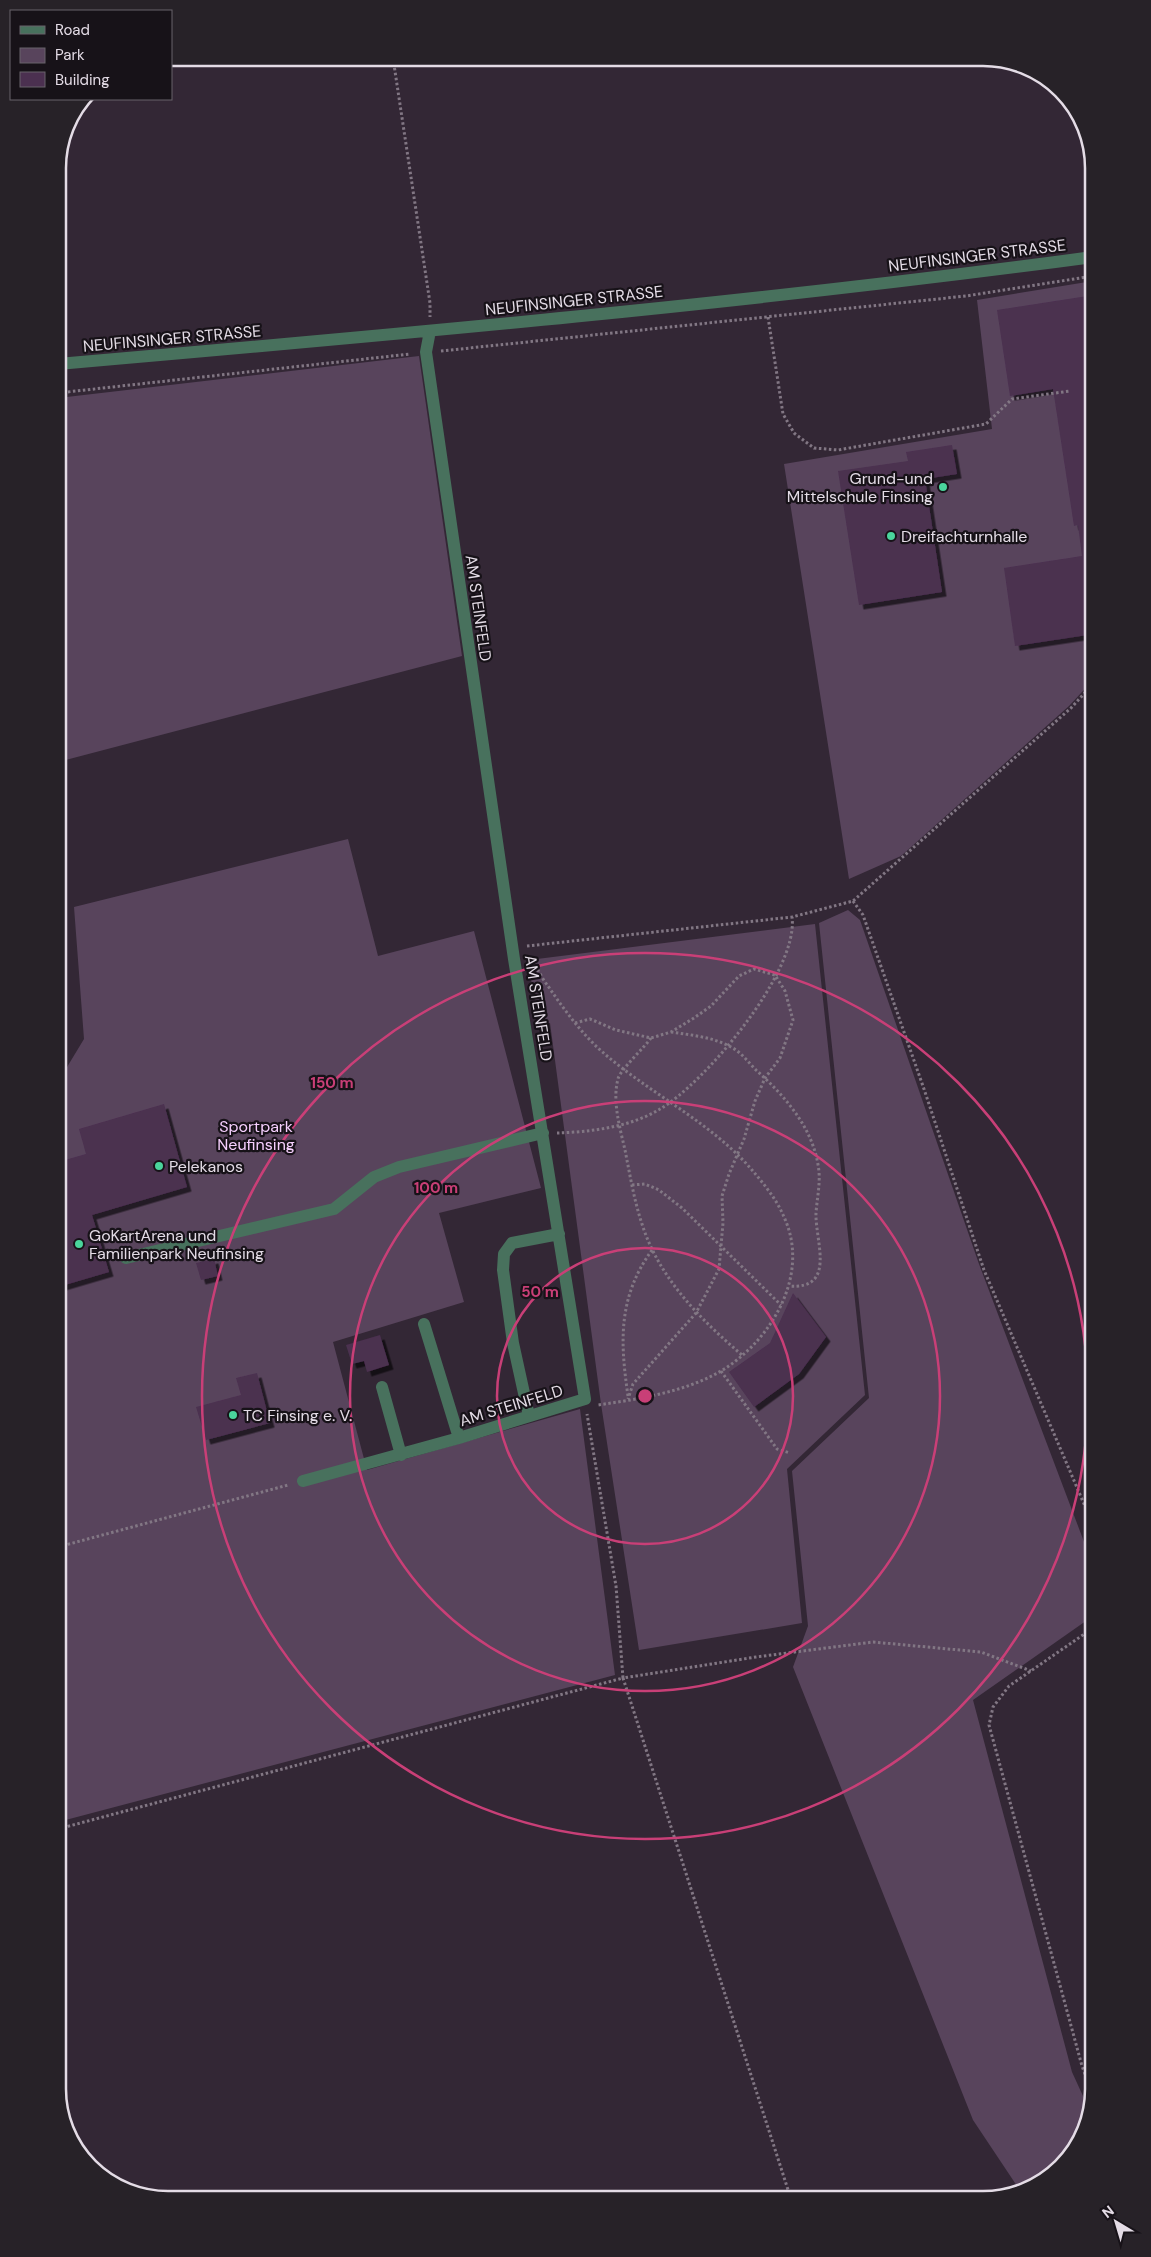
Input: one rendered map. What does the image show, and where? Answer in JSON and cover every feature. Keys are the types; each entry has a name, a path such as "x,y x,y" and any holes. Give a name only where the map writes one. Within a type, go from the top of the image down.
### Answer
{"street":[{"name":"NEUFINSINGER STRASSE","path":"66,363 430,331 954,275 1085,258"},
{"name":"AM STEINFELD","path":"303,1481 401,1455 585,1399 513,953 426,352 430,331"},
{"path":"126,1258 334,1209 374,1177 399,1167 543,1133"},
{"path":"529,1416 513,1343 503,1270 504,1254 512,1243 559,1234"},
{"path":"424,1324 459,1438"},
{"path":"382,1387 401,1455"}],"path":[{"path":"394,66 430,303 430,331"},
{"path":"789,315 966,296 1085,277"},
{"path":"768,317 783,414 794,433 814,448 838,450 986,424 1012,400 1070,391"},
{"path":"513,953 792,917 853,901 1071,708 1085,693"},
{"path":"853,901 863,915 876,951 984,1270 1085,1504"},
{"path":"543,1133 566,1133 638,1119 669,1102 692,1084 728,1046 752,1014 786,956 794,928 792,917"},
{"path":"513,953 532,963 575,1023 598,1048 692,1118 737,1155 765,1187 785,1217 792,1246 789,1286 781,1305 765,1333 742,1355 721,1371 659,1395 592,1405 585,1399"},
{"path":"575,1023 590,1019 616,1030 651,1038 671,1032 711,1006 739,976 754,970 775,975 785,990 793,1020 780,1058 765,1078 722,1196 719,1269 696,1313 633,1384 628,1399"},
{"path":"671,1032 703,1037 728,1046 738,1052 779,1091 803,1125 815,1150 819,1172 816,1213 821,1258 820,1270 815,1279 802,1287 789,1286"},
{"path":"651,1038 618,1076 616,1090 619,1124 641,1224 652,1250 674,1286 696,1313 742,1355"},
{"path":"632,1185 645,1184 659,1190 682,1208 781,1305"},
{"path":"628,1399 622,1337 624,1310 633,1282 652,1250"},
{"path":"721,1371 777,1449 790,1453"},
{"path":"585,1399 616,1586 623,1678 788,2191"},
{"path":"66,1545 303,1481"},
{"path":"1085,1634 1009,1686 993,1707 989,1724 1085,2074"},
{"path":"66,1827 623,1678 756,1657 874,1642 981,1652 1031,1671"}],"green space":[{"name":"Grund-und Mittelschule Finsing","path":"1085,282 1085,689 1069,706 901,856 849,879 784,464 992,429 977,300"},
{"path":"419,356 462,656 66,760 66,397"},
{"name":"Sportpark Neufinsing","path":"348,839 378,956 474,931 541,1188 439,1213 464,1302 333,1342 367,1470 580,1409 615,1675 66,1820 66,1069 84,1039 74,907"},
{"path":"848,910 860,920 979,1264 1085,1544 1085,1622 973,1700 1072,2072 1084,2099 1079,2122 1068,2145 1045,2170 1016,2185 973,2120 793,1667 808,1626 792,1471 869,1398 819,923"},
{"path":"815,924 865,1395 787,1469 802,1623 639,1650 601,1404 550,1023 539,1024 529,968 537,959"}],"building":[{"path":"1085,296 1085,635 1015,646 1004,568 1082,556 1078,525 1074,526 1053,389 1010,396 997,310"},
{"name":"Dreifachturnhalle","path":"952,445 957,474 925,479 942,592 859,605 838,471 908,461 906,452"},
{"path":"164,1104 187,1187 92,1215 109,1272 66,1285 66,1160 86,1154 79,1129"},
{"path":"214,1259 218,1276 201,1280 196,1263"},
{"path":"793,1293 826,1337 799,1374 754,1407 729,1372 770,1343"},
{"path":"380,1335 389,1365 367,1372 364,1361 352,1364 346,1345"},
{"name":"TC Finsing e. V.","path":"257,1373 270,1423 206,1440 196,1407 241,1395 236,1378"}],"place":[{"name":"Grund-und Mittelschule Finsing","path":"943,487"},
{"name":"Dreifachturnhalle","path":"891,536"},
{"name":"Pelekanos","path":"159,1166"},
{"name":"GoKartArena und Familienpark Neufinsing","path":"79,1244"},
{"name":"TC Finsing e. V.","path":"233,1415"}]}
